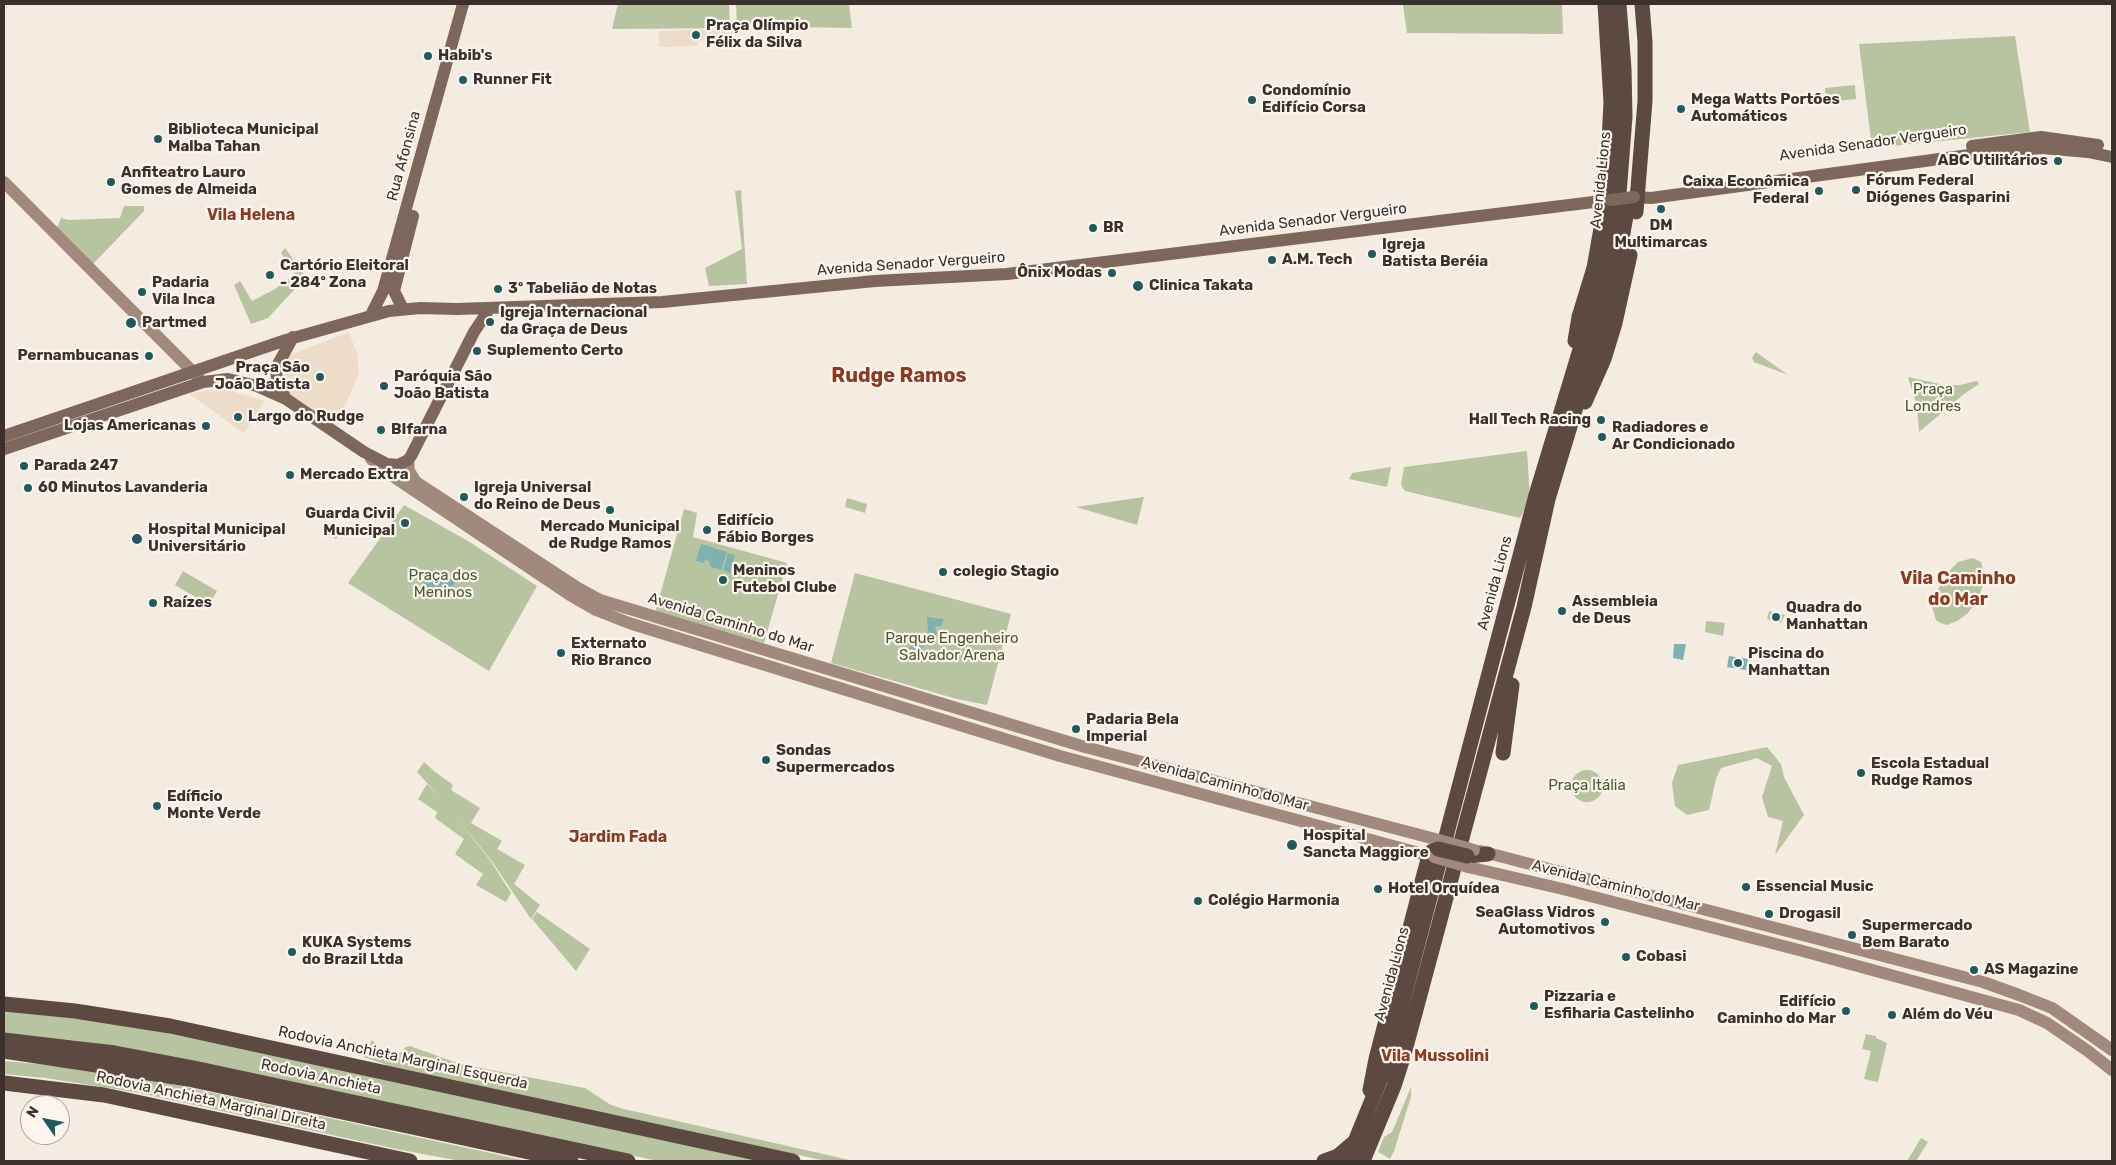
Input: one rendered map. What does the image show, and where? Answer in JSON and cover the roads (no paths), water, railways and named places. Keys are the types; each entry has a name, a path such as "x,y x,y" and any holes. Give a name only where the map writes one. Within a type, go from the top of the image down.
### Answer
{"highway":[{"path":"1572,377 1579,317 1594,268 1608,200 1611,102 1605,4"},
{"name":"Avenida Lions","path":"1347,1161 1385,1068 1536,495 1605,267 1618,207 1625,117 1624,69 1619,4"},
{"name":"Avenida Lions","path":"1363,1161 1394,1086 1403,1058 1524,607 1548,499 1615,278 1628,206 1632,170 1634,96 1628,4"},
{"path":"1569,432 1594,385 1615,323 1626,280 1645,100 1645,42 1642,4"},
{"path":"1503,753 1524,607"},
{"path":"1362,1126 1376,1059 1435,851 1474,857"},
{"name":"Rodovia Anchieta Marginal Esquerda","path":"4,1004 75,1011 170,1026 793,1161"},
{"name":"Rodovia Anchieta","path":"4,1040 116,1053 194,1068 628,1161"},
{"name":"Rodovia Anchieta","path":"4,1051 188,1079 571,1161"},
{"name":"Rodovia Anchieta Marginal Direita","path":"4,1083 104,1095 410,1161"},
{"path":"1324,1161 1338,1156 1355,1141"}],"main road":[{"name":"Rua Afonsina","path":"371,315 383,291 463,4"},
{"name":"Rua Afonsina","path":"403,310 394,291 395,284 471,4"},
{"name":"Avenida Senador Vergueiro","path":"1636,197 1651,191 1702,183 2041,137 2069,140 2112,149"},
{"name":"Avenida Senador Vergueiro","path":"4,436 293,338 371,315 403,310 662,302 875,281 1007,274 1608,200 1636,197 1651,198 1969,155 2042,148 2088,152 2112,157"},
{"path":"4,182 203,382"},
{"path":"408,460 440,402 474,332 490,308"},
{"path":"457,309 471,321 474,332"},
{"path":"286,399 277,381 276,368 293,338"},
{"name":"Avenida Caminho do Mar","path":"4,449 203,382 221,379 236,380 257,386 286,399 364,452 402,483 563,591 596,610 629,623 922,714 1098,766 1435,851"},
{"name":"Avenida Caminho do Mar","path":"364,452 395,466 408,460 409,471 416,482 578,588 600,600 1435,851"},
{"path":"922,714 936,711 941,704"},
{"name":"Avenida Caminho do Mar","path":"1098,766 1106,756 1133,760"},
{"name":"Avenida Caminho do Mar","path":"1474,857 1983,982 2052,1008 2112,1050"},
{"name":"Avenida Caminho do Mar","path":"1474,857 1580,893 2019,1010 2046,1023 2088,1051 2112,1070"},
{"path":"1964,995 1976,995 1983,982"}],"water":[{"path":"701,544 727,552 721,570 711,567 709,561 705,559 704,563 696,561"},
{"path":"728,553 735,555 730,573 723,570"},
{"path":"431,569 441,578 457,580 444,597 424,588 423,574"},
{"path":"927,617 944,619 941,626 935,628 937,634 928,641 916,656 912,649 908,649 928,632"},
{"path":"1674,644 1686,644 1683,660 1673,658"},
{"name":"Piscina do Manhattan","path":"1729,656 1748,659 1746,670 1727,667"}],"place":[{"name":"Praça Olímpio Félix da Silva","path":"696,35"},
{"name":"Habib's","path":"428,56"},
{"name":"Runner Fit","path":"463,80"},
{"name":"Condomínio Edifício Corsa","path":"1252,100"},
{"name":"Mega Watts Portões Automáticos","path":"1681,109"},
{"name":"Biblioteca Municipal Malba Tahan","path":"158,139"},
{"name":"ABC Utilitários","path":"2058,161"},
{"name":"Anfiteatro Lauro Gomes de Almeida","path":"111,182"},
{"name":"Fórum Federal Diógenes Gasparini","path":"1856,190"},
{"name":"Caixa Econômica Federal","path":"1819,191"},
{"name":"DM Multimarcas","path":"1661,209"},
{"name":"BR","path":"1093,228"},
{"name":"Igreja Batista Beréia","path":"1372,254"},
{"name":"A.M. Tech","path":"1272,260"},
{"name":"Ônix Modas","path":"1112,273"},
{"name":"Cartório Eleitoral - 284º Zona","path":"270,275"},
{"name":"Clinica Takata","path":"1138,286"},
{"name":"3º Tabelião de Notas","path":"498,289"},
{"name":"Padaria Vila Inca","path":"142,292"},
{"name":"Igreja Internacional da Graça de Deus","path":"490,322"},
{"name":"Partmed","path":"131,323"},
{"name":"Suplemento Certo","path":"477,351"},
{"name":"Pernambucanas","path":"149,356"},
{"name":"Praça São João Batista","path":"320,377"},
{"name":"Paróquia São João Batista","path":"384,386"},
{"name":"Largo do Rudge","path":"238,417"},
{"name":"Hall Tech Racing","path":"1601,420"},
{"name":"Lojas Americanas","path":"206,426"},
{"name":"BIfarna","path":"381,430"},
{"name":"Radiadores e Ar Condicionado","path":"1602,437"},
{"name":"Parada 247","path":"24,466"},
{"name":"Mercado Extra","path":"290,475"},
{"name":"60 Minutos Lavanderia","path":"28,488"},
{"name":"Igreja Universal do Reino de Deus","path":"464,497"},
{"name":"Mercado Municipal de Rudge Ramos","path":"610,510"},
{"name":"Guarda Civil Municipal","path":"405,523"},
{"name":"Edifício Fábio Borges","path":"707,530"},
{"name":"Hospital Municipal Universitário","path":"137,539"},
{"name":"colegio Stagio","path":"943,572"},
{"name":"Meninos Futebol Clube","path":"723,580"},
{"name":"Raízes","path":"153,603"},
{"name":"Assembleia de Deus","path":"1562,611"},
{"name":"Quadra do Manhattan","path":"1776,617"},
{"name":"Externato Rio Branco","path":"561,653"},
{"name":"Piscina do Manhattan","path":"1738,663"},
{"name":"Padaria Bela Imperial","path":"1076,729"},
{"name":"Sondas Supermercados","path":"766,760"},
{"name":"Escola Estadual Rudge Ramos","path":"1861,773"},
{"name":"Edíficio Monte Verde","path":"157,806"},
{"name":"Hospital Sancta Maggiore","path":"1292,845"},
{"name":"Essencial Music","path":"1746,887"},
{"name":"Hotel Orquídea","path":"1378,889"},
{"name":"Colégio Harmonia","path":"1198,901"},
{"name":"Drogasil","path":"1769,914"},
{"name":"SeaGlass Vidros Automotivos","path":"1605,922"},
{"name":"Supermercado Bem Barato","path":"1852,935"},
{"name":"KUKA Systems do Brazil Ltda","path":"292,952"},
{"name":"Cobasi","path":"1626,957"},
{"name":"AS Magazine","path":"1974,970"},
{"name":"Pizzaria e Esfiharia Castelinho","path":"1534,1006"},
{"name":"Edifício Caminho do Mar","path":"1846,1011"},
{"name":"Além do Véu","path":"1892,1015"}],"district":[{"name":"Vila Helena","path":"251,215"},
{"name":"Rudge Ramos","path":"899,376"},
{"name":"Vila Caminho do Mar","path":"1958,589"},
{"name":"Jardim Fada","path":"618,837"},
{"name":"Vila Mussolini","path":"1435,1056"}],"park label":[{"name":"Praça Londres","path":"1933,398"},
{"name":"Praça dos Meninos","path":"443,584"},
{"name":"Parque Engenheiro Salvador Arena","path":"952,648"},
{"name":"Praça Itália","path":"1587,786"}]}
